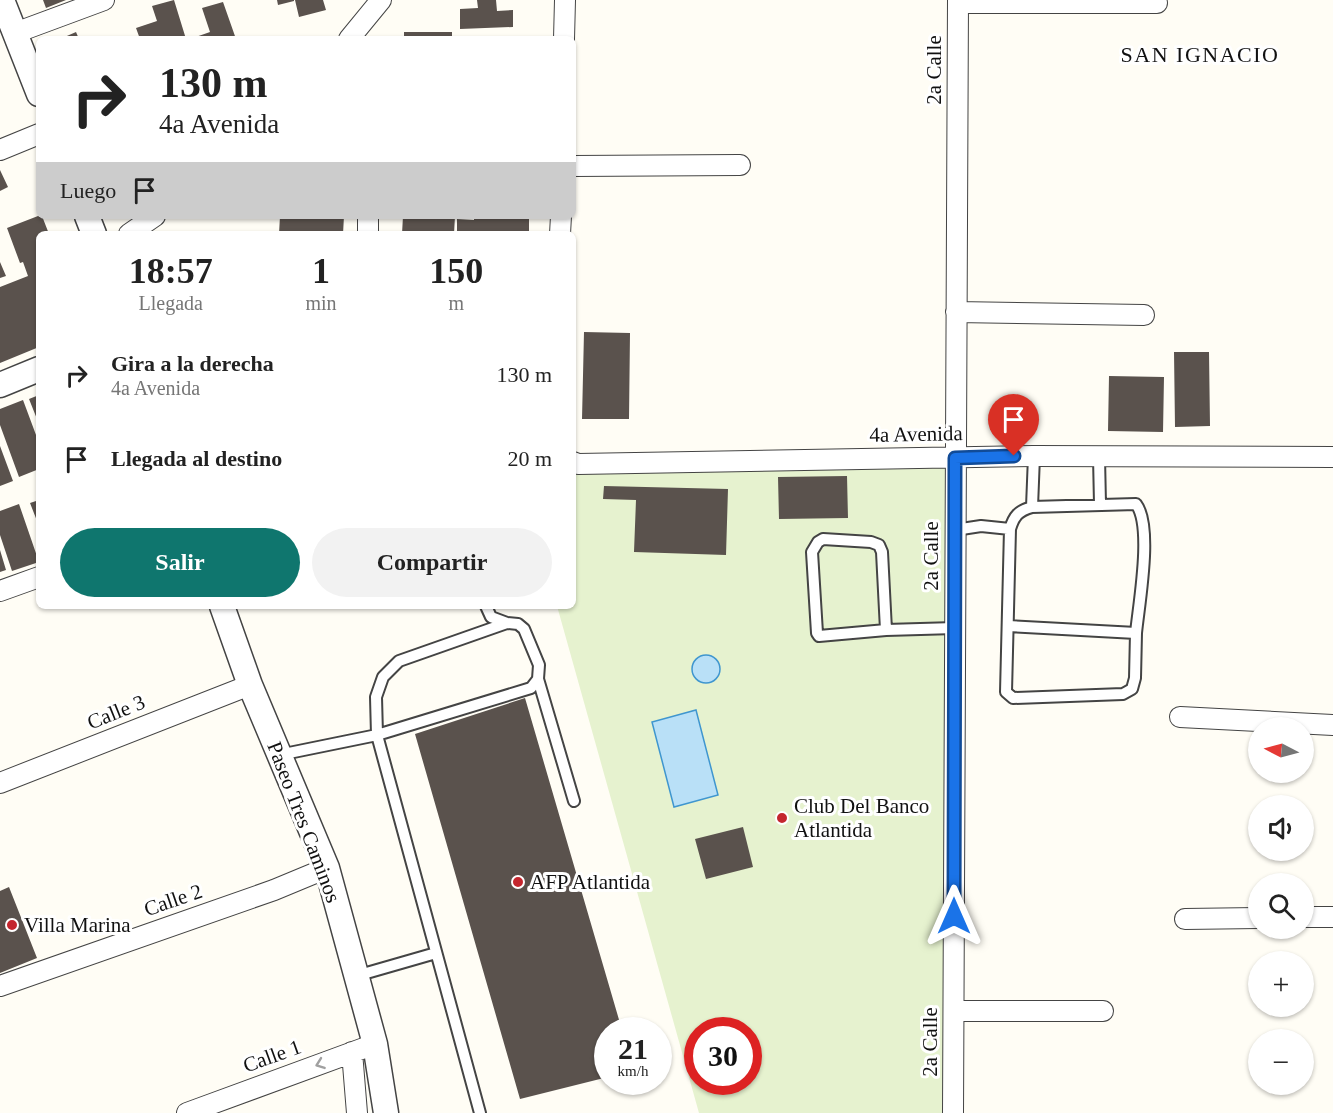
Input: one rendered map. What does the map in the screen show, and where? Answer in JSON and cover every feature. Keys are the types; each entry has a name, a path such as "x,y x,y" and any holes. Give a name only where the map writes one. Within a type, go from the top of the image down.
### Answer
{"street":[{"path":"2,0 36,86"},
{"path":"15,33 104,0"},
{"path":"351,36 381,0"},
{"path":"564,36 565,0"},
{"path":"958,2 1157,3"},
{"name":"2a Calle","path":"953,1113 958,2"},
{"path":"0,150 36,135"},
{"path":"576,166 740,165"},
{"path":"133,231 151,219"},
{"path":"956,312 1144,315"},
{"path":"0,385 36,370"},
{"name":"4a Avenida","path":"576,463 1034,456 1333,457"},
{"path":"0,591 36,578"},
{"name":"Paseo Tres Caminos","path":"223,609 250,685 327,868 375,1044 386,1113"},
{"name":"Calle 3","path":"0,783 250,685"},
{"path":"1180,717 1333,725"},
{"name":"Calle 2","path":"0,986 274,890 327,868"},
{"path":"1314,917 1333,917"},
{"path":"1185,919 1248,918"},
{"path":"954,1011 1103,1011"},
{"name":"Calle 1","path":"187,1113 375,1044"},
{"path":"352,1052 357,1113"}],"lane":[{"path":"1032,507 1034,456"},
{"path":"1099,457 1100,504"},
{"path":"1136,504 1141,511 1145,532 1136,633 1135,678 1132,689 1123,694 1013,698 1006,692 1010,529 1014,517 1021,511 1032,507 1136,504"},
{"path":"955,530 981,526 1010,529"},
{"path":"886,630 882,552 879,545 871,542 823,539 818,542 812,552 819,636 886,630 955,628"},
{"path":"487,609 491,617 507,624"},
{"path":"480,1113 377,735 376,697 383,677 399,661 507,624 518,624 524,629 539,665 538,679 574,801"},
{"path":"1008,626 1136,633"},
{"path":"279,755 377,735 531,688 538,679"},
{"path":"357,976 436,953"}],"green space":[{"name":"Club Del Banco Atlantida","path":"576,455 948,458 948,1113 699,1113 694,1095 762,1095 762,1017 684,1017 684,1059 558,609 576,609"}],"water":[{"path":"706,655 716,659 720,669 716,679 706,683 696,679 692,669 696,659"},
{"path":"696,710 718,795 674,807 652,722"}],"building":[{"path":"43,0 66,0 46,8"},
{"path":"174,0 185,36 139,36 136,28 157,21 152,6"},
{"path":"277,0 294,0 294,1 278,5"},
{"path":"295,0 323,0 326,10 299,17"},
{"path":"477,0 496,0 497,11 513,10 513,27 460,29 460,9 478,8"},
{"path":"223,2 235,36 199,36 210,32 202,8"},
{"path":"404,32 452,32 452,36 404,36"},
{"path":"0,170 8,187 0,191"},
{"path":"36,217 36,219 43,219 48,231 36,231 36,348 0,363 0,287 28,276 23,262 20,263 7,228"},
{"path":"280,219 344,219 343,231 279,231"},
{"path":"403,219 455,219 454,231 402,231"},
{"path":"457,219 529,219 529,231 457,231"},
{"path":"0,262 6,276 0,278"},
{"path":"584,332 630,333 629,419 582,419"},
{"path":"1174,352 1209,352 1210,426 1175,427"},
{"path":"1109,376 1164,377 1163,432 1108,431"},
{"path":"36,396 36,416 29,399"},
{"path":"23,400 36,435 36,470 19,477 0,425 0,409"},
{"path":"0,446 13,481 0,486"},
{"path":"847,476 848,518 779,519 778,477"},
{"path":"604,486 728,489 726,555 634,552 636,500 603,499"},
{"path":"36,501 36,518 30,503"},
{"path":"19,504 36,553 36,563 12,571 0,535 0,511"},
{"path":"0,550 6,570 0,572"},
{"name":"AFP Atlantida","path":"525,698 618,1017 594,1017 594,1080 520,1099 415,734"},
{"path":"743,827 753,867 706,879 695,839"},
{"name":"Villa Marina","path":"9,887 37,958 0,973 0,891"}],"place":[{"name":"Club Del Banco Atlantida","path":"782,818"},
{"name":"AFP Atlantida","path":"518,882"},
{"name":"Villa Marina","path":"12,925"}],"district":[{"name":"SAN IGNACIO","path":"1200,54"}],"route":[{"path":"954,916 955,458 1014,456"}]}
